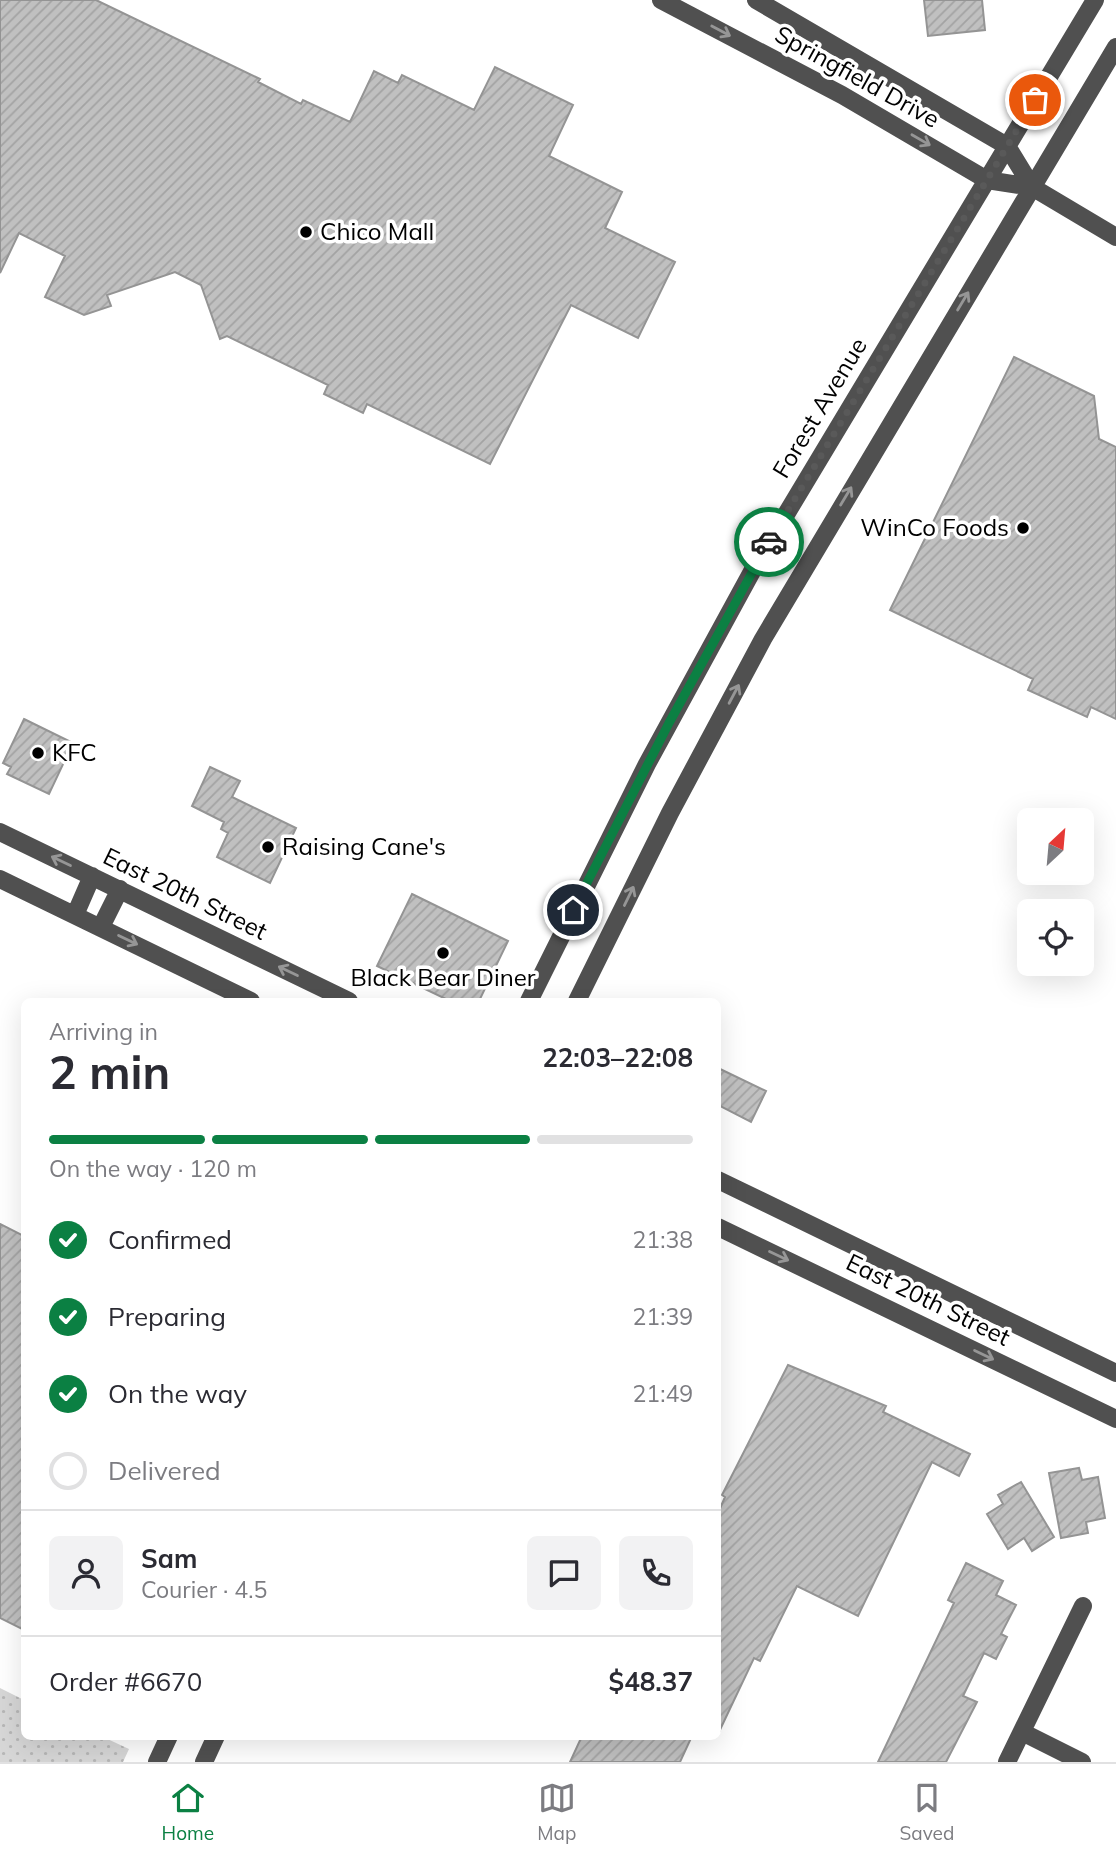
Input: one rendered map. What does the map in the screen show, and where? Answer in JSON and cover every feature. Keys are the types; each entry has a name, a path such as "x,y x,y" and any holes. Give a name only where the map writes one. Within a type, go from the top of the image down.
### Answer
{"street":[{"name":"Springfield Drive","path":"661,0 842,95 987,180 1032,187 1116,237"},
{"name":"Springfield Drive","path":"755,0 1007,146 1032,187"},
{"name":"Forest Avenue","path":"530,998 641,776 725,618 1095,0"},
{"path":"578,998 670,813 763,639 1116,47"},
{"name":"East 20th Street","path":"0,832 343,998"},
{"path":"75,915 92,876"},
{"path":"0,880 245,998"},
{"path":"101,927 120,889"},
{"name":"East 20th Street","path":"721,1181 1116,1373"},
{"name":"East 20th Street","path":"721,1228 1116,1419"},
{"path":"1007,1762 1083,1606"},
{"path":"1022,1732 1083,1762"},
{"path":"156,1762 167,1740"},
{"path":"204,1762 214,1740"}],"shaded area":[{"path":"0,1688 21,1698 21,1740 110,1740 129,1749 123,1762 0,1762"}],"building":[{"name":"Chico Mall","path":"0,0 96,0 260,79 258,82 301,104 303,100 350,122 374,71 398,83 402,75 474,110 495,67 573,105 549,156 622,192 605,228 675,262 638,338 571,305 490,464 367,404 363,413 324,394 328,385 227,336 220,339 201,285 175,272 107,295 111,306 84,315 45,297 65,256 19,233 0,273"},
{"path":"924,0 982,0 985,30 928,36"},
{"name":"WinCo Foods","path":"1014,357 1094,396 1099,439 1116,447 1116,719 1091,707 1087,717 1028,690 1033,679 890,610"},
{"name":"KFC","path":"24,719 73,743 49,794 7,774 11,767 3,763"},
{"path":"210,767 240,781 232,797 296,828 270,883 217,857 228,833 221,829 224,822 192,806"},
{"name":"Black Bear Diner","path":"412,894 508,941 480,998 444,998 377,966"},
{"path":"721,1069 766,1091 751,1122 721,1107"},
{"path":"0,1224 21,1234 21,1628 0,1618"},
{"path":"788,1365 886,1406 883,1412 970,1454 959,1476 932,1462 858,1616 797,1586 760,1661 754,1658 721,1728 721,1506 725,1497 722,1495"},
{"path":"1079,1468 1082,1480 1098,1477 1105,1518 1086,1522 1088,1533 1061,1538 1049,1473"},
{"path":"1021,1482 1054,1537 1032,1551 1024,1538 1008,1549 987,1514 1003,1504 998,1495"},
{"path":"966,1563 1003,1581 996,1595 1016,1605 1001,1634 1007,1637 996,1659 984,1653 963,1696 977,1702 946,1762 878,1762 954,1603 948,1600"},
{"path":"580,1740 690,1740 680,1762 570,1762"}],"way so far":[{"path":"769,542 1035,100"}],"place":[{"name":"Chico Mall","path":"306,232"},
{"name":"WinCo Foods","path":"1023,528"},
{"name":"KFC","path":"38,753"},
{"name":"Raising Cane's","path":"268,847"},
{"name":"Black Bear Diner","path":"443,953"}],"route":[{"path":"573,910 669,723 769,542"}]}
